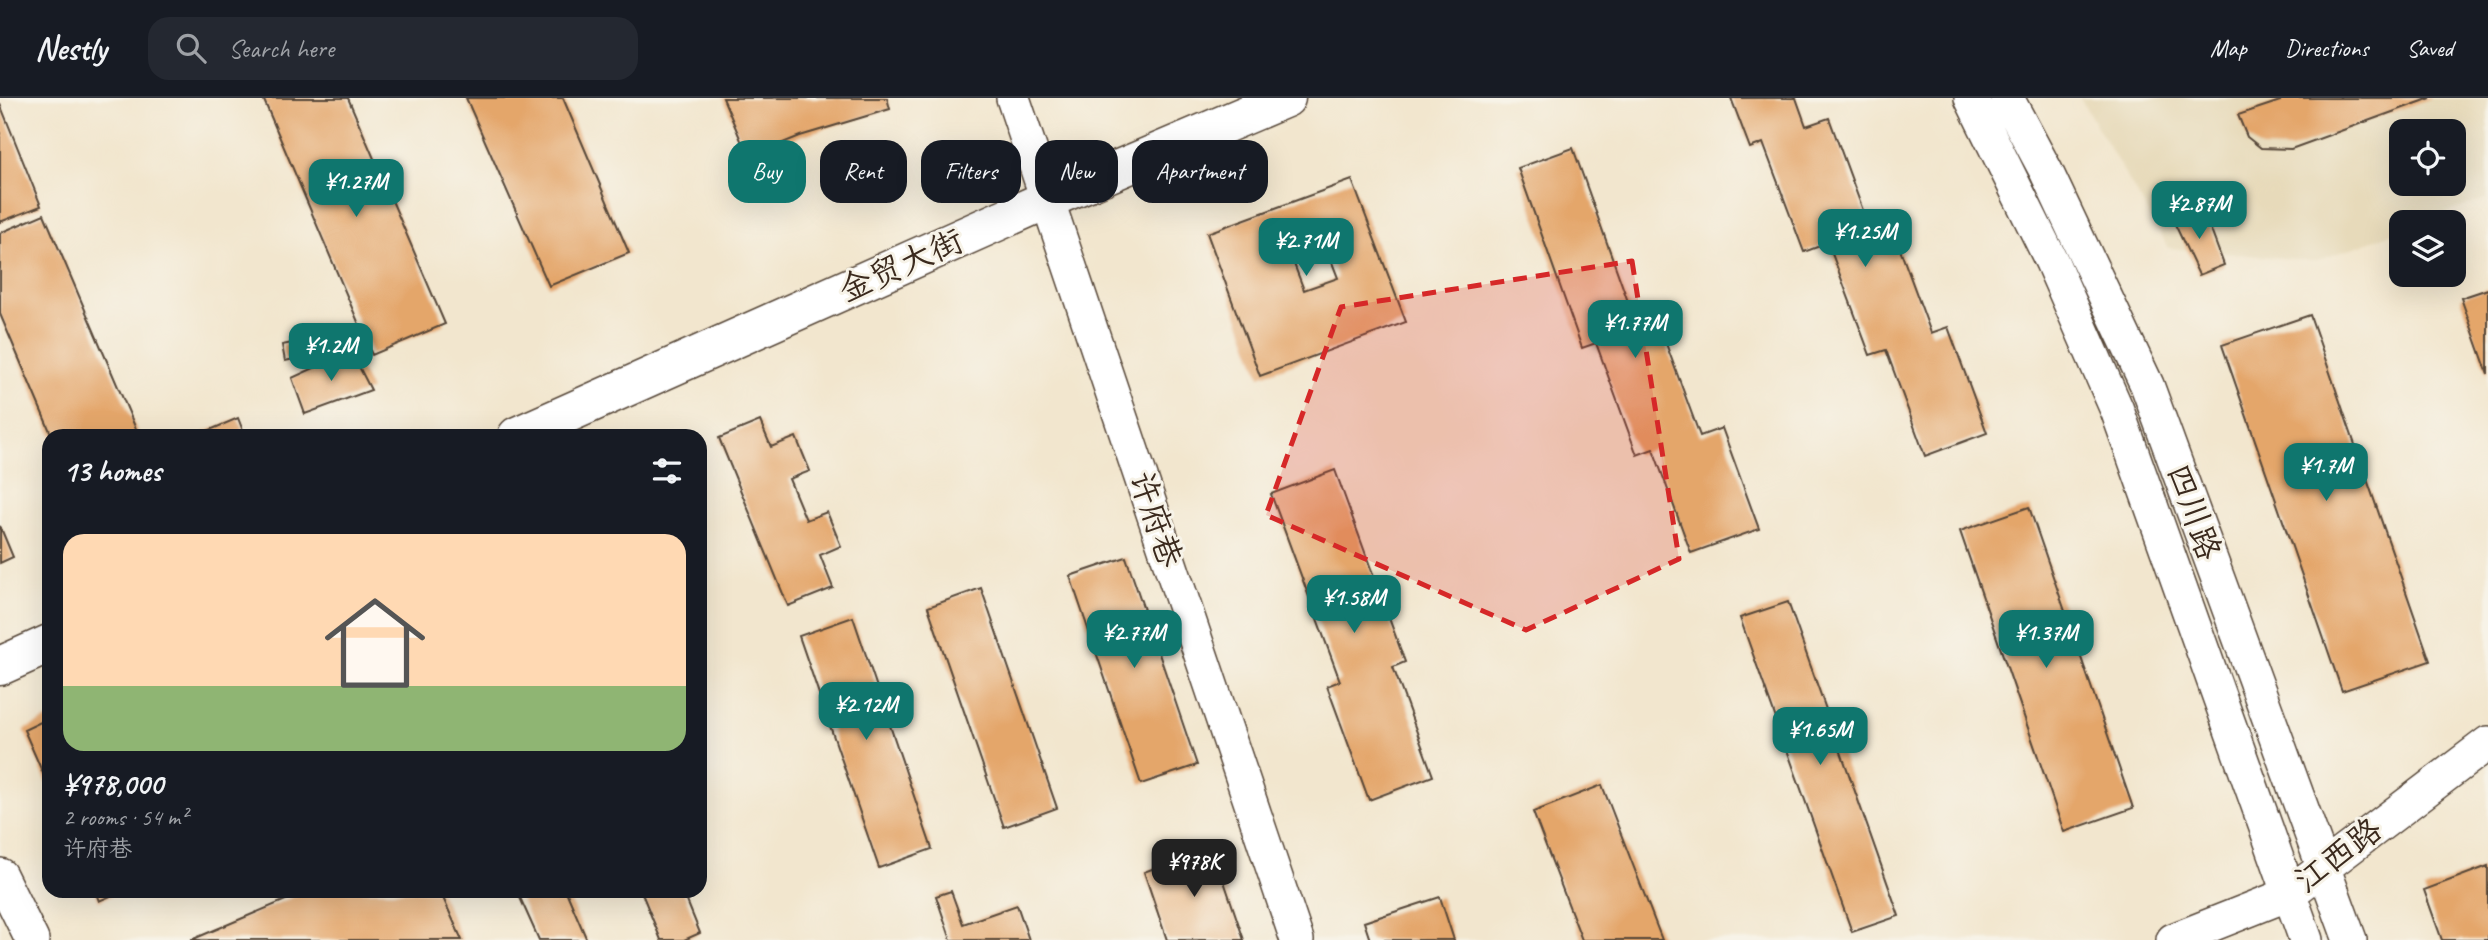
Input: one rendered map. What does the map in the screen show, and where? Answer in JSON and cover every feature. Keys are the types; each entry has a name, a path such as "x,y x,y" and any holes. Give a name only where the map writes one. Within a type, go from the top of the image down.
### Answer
{"street":[{"name":"许府巷","path":"1013,98 1035,166"},
{"name":"金贸大街","path":"1118,169 1286,98"},
{"name":"四川路","path":"1971,98 2052,262 2117,410 2306,940"},
{"name":"四川路","path":"2007,98 2046,171 2147,385 2350,940"},
{"name":"金贸大街","path":"533,429 1039,203"},
{"name":"许府巷","path":"1047,203 1116,397 1297,940"},
{"path":"0,666 42,648"},
{"name":"江西路","path":"2173,940 2289,894 2488,743"},
{"path":"0,875 32,940"}],"highlighted area":[{"path":"1632,261 1679,559 1526,630 1266,515 1341,307"}],"shaded area":[{"path":"2080,98 2488,98 2488,198 2454,210 2389,210 2389,234 2316,261 2169,248"}],"building":[{"path":"263,98 348,98 445,324 372,355"},
{"path":"466,98 563,98 629,253 549,286"},
{"path":"723,98 887,98 890,109 790,140 741,140"},
{"path":"1731,98 1796,98 1806,126 1829,118 1871,232 1891,225 1931,333 1948,327 1987,433 1925,456 1886,350 1870,355 1828,243 1804,252 1763,143 1750,148"},
{"path":"2279,98 2431,98 2291,149 2261,148 2247,137 2238,115 2280,101"},
{"path":"0,104 41,206 0,222"},
{"path":"1573,148 1641,338 1661,330 1700,436 1722,428 1759,529 1691,553 1653,449 1637,455 1596,343 1582,348 1518,168"},
{"path":"1352,180 1406,322 1260,376 1207,233","holes":["1318,226 1338,278 1304,290 1284,238"]},
{"path":"2203,209 2224,265 2199,275 2173,220"},
{"path":"44,214 136,429 49,429 0,314 0,233"},
{"path":"2488,289 2488,374 2461,298"},
{"path":"2310,315 2430,661 2342,691 2222,345"},
{"path":"313,339 316,354 285,361 282,345"},
{"path":"351,351 371,390 305,414 292,378"},
{"path":"238,418 242,429 212,429"},
{"path":"760,421 771,447 796,437 810,471 789,479 806,520 827,512 841,546 820,555 833,588 788,606 719,438"},
{"path":"1335,470 1405,662 1393,667 1433,776 1369,800 1327,686 1340,681 1271,494"},
{"path":"2029,507 2133,808 2064,832 1960,531"},
{"path":"0,526 13,557 0,563"},
{"path":"1126,557 1197,765 1141,784 1070,576"},
{"path":"981,588 1057,808 1004,827 928,607"},
{"path":"1788,602 1899,916 1852,932 1740,618"},
{"path":"853,617 932,849 879,868 799,636"},
{"path":"42,721 42,771 24,730"},
{"path":"1602,785 1662,940 1582,940 1533,812"},
{"path":"1212,846 1244,940 1167,940 1144,872"},
{"path":"2488,866 2488,940 2442,940 2424,890"},
{"path":"951,891 963,924 1017,905 1029,940 951,940 936,896"},
{"path":"1440,897 1454,940 1370,940 1364,922"},
{"path":"290,898 443,898 462,940 191,940"},
{"path":"520,898 569,898 587,940 539,940"},
{"path":"644,898 686,898 700,933 684,940 661,940"}]}
